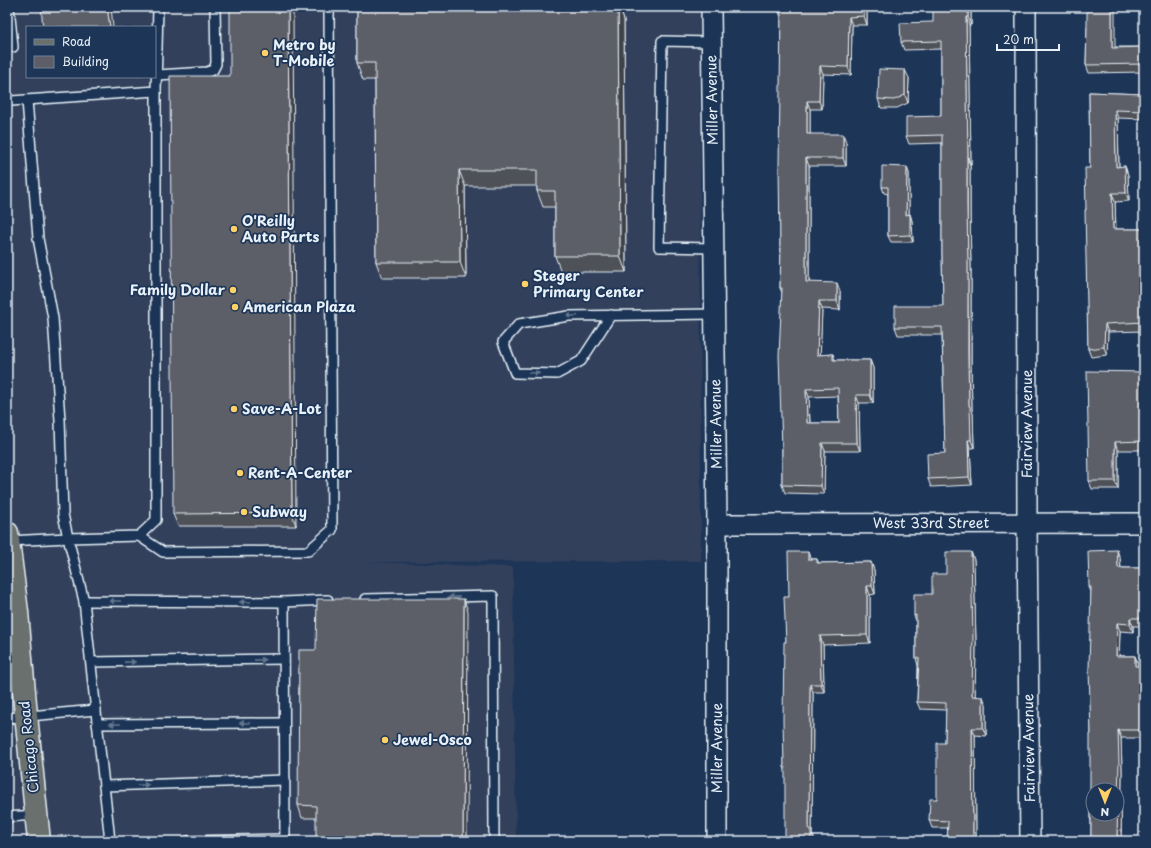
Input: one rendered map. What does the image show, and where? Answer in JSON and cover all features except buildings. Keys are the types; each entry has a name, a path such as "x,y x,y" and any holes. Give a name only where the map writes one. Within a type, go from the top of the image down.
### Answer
{"main road":[{"name":"Chicago Road","path":"8,537 16,716 36,814 39,841"}],"street":[{"name":"Miller Avenue","path":"711,7 717,524 718,841"},
{"name":"Fairview Avenue","path":"1026,7 1027,523 1030,841"},
{"name":"West 33rd Street","path":"717,524 1144,523"}],"lane":[{"path":"7,48 13,47 9,7"},
{"path":"139,536 156,520 156,91 158,7"},
{"path":"157,75 207,72 213,70 216,64 215,7"},
{"path":"8,537 68,538 139,536 163,552 308,551 332,530 329,7"},
{"path":"712,42 662,41 659,247 714,248"},
{"path":"7,102 156,91"},
{"path":"27,100 38,238 53,318 60,420 63,514 84,601 110,841"},
{"path":"611,315 581,361 557,374 515,373 503,342 519,324 568,316 611,315 715,314"},
{"path":"353,600 493,596 494,841"},
{"path":"84,601 284,602 338,600"},
{"path":"188,841 285,840 284,602"},
{"path":"91,662 284,659"},
{"path":"16,716 96,710"},
{"path":"97,724 284,723"},
{"path":"104,786 284,780"},
{"path":"7,817 36,814"}],"shaded area":[{"path":"7,7 700,7 701,561 367,562 513,567 516,841 7,841"}],"place":[{"name":"Metro by T-Mobile","path":"265,53"},
{"name":"O'Reilly Auto Parts","path":"234,229"},
{"name":"Steger Primary Center","path":"525,284"},
{"name":"Family Dollar","path":"233,290"},
{"name":"American Plaza","path":"235,307"},
{"name":"Save-A-Lot","path":"234,409"},
{"name":"Rent-A-Center","path":"240,473"},
{"name":"Subway","path":"244,512"},
{"name":"Jewel-Osco","path":"385,740"}]}
